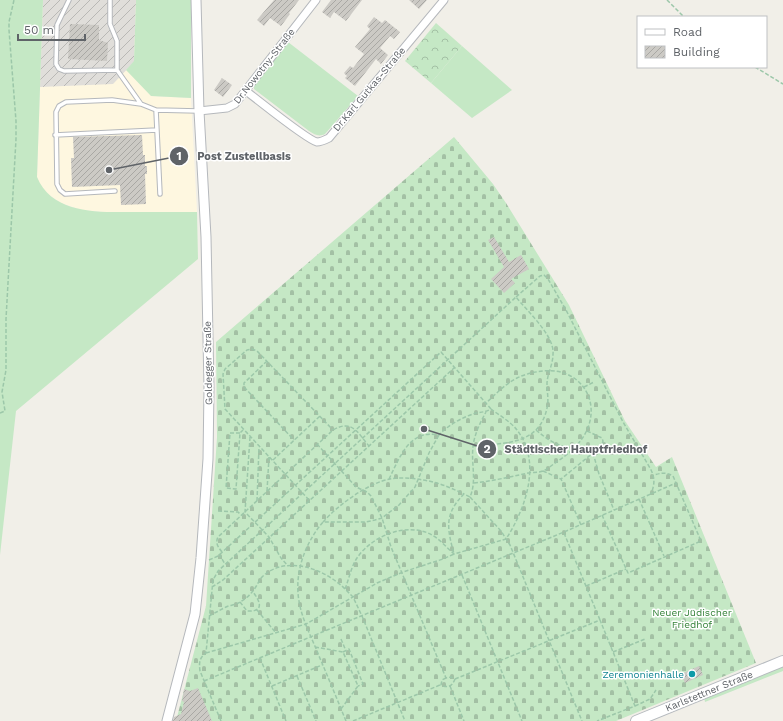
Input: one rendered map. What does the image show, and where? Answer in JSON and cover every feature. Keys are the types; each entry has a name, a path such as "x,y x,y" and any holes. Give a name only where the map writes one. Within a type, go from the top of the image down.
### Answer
{"main road":[{"name":"Karlstettner Straße","path":"636,721 783,661"}],"street":[{"name":"Goldegger Straße","path":"167,721 195,614 201,565 208,459 209,388 206,237 199,111 196,0"},
{"name":"Dr.Nowotny-Straße","path":"199,111 227,108 232,106 246,91 316,0"},
{"name":"Dr.Karl Gutkas-Straße","path":"246,91 306,136 318,142 326,140 334,133 444,0"}],"lane":[{"path":"69,0 57,25 56,64 59,69 64,72 117,70"},
{"path":"110,0 110,24 118,41 117,70 141,104"},
{"path":"115,191 65,194 56,184 56,112 59,106 66,102 112,100 141,104 156,110 199,111"},
{"path":"156,110 160,194"},
{"path":"56,135 157,130"}],"path":[{"path":"0,413 5,412 2,392 6,370 6,319 16,139 9,30 9,22 14,0"},
{"path":"667,0 683,16"},
{"path":"757,68 783,84"},
{"path":"206,653 213,580 218,571 540,276 544,275 548,279 566,310 623,422 654,475 654,485 651,494"},
{"path":"473,446 514,442 523,439 536,430 544,417 547,408 547,384 554,352 552,344 545,332 516,297"},
{"path":"309,500 225,409 223,374 225,369 247,350 252,349 256,351 333,430"},
{"path":"201,565 222,552 441,352 486,403 517,429 523,439 530,462 530,473 523,506 512,530 506,538 454,554 377,583 306,624 206,653 202,656 199,663 200,671 221,721"},
{"path":"267,361 244,383 244,387 294,440"},
{"path":"212,587 223,580 454,368"},
{"path":"474,484 543,471 566,456 574,448 582,438 591,416 591,407 584,387 577,379 568,374 549,370 528,374 517,378 507,384 486,403"},
{"path":"584,387 594,382"},
{"path":"470,497 474,484 473,446 480,422 486,412 491,408"},
{"path":"323,522 366,522 382,518 399,505 415,488 438,435 443,430 463,418 486,412"},
{"path":"272,460 320,416"},
{"path":"222,552 217,545 218,537 333,430 340,426 348,425 355,429 369,446"},
{"path":"240,433 236,489 226,488 230,433 240,433 244,430"},
{"path":"536,430 556,444 574,448"},
{"path":"562,479 593,453 604,441 602,438 586,430"},
{"path":"389,479 410,442 416,437 424,434 438,435"},
{"path":"250,436 245,512 269,537 281,558 288,566"},
{"path":"317,444 356,487 367,492 371,496 382,518 391,547 403,572 446,678"},
{"path":"257,501 258,446"},
{"path":"593,453 599,474 614,510"},
{"path":"266,491 269,457"},
{"path":"543,471 562,479 581,525"},
{"path":"602,515 628,573 702,540 673,476 668,473 654,475"},
{"path":"346,721 311,637 299,602 298,589 300,567 308,542 315,531 330,514 361,490 389,479 418,479 442,485 470,497 506,538 582,721"},
{"path":"204,681 581,525 676,483"},
{"path":"454,554 449,532 449,521 455,503 464,494"},
{"path":"639,499 665,557"},
{"path":"218,511 238,512 241,515"},
{"path":"345,589 358,557 369,546 387,534 400,531 420,530 436,537 454,554"},
{"path":"564,532 635,706"},
{"path":"219,554 225,564"},
{"path":"209,616 240,602 253,592 262,578 277,568 288,566 320,571 334,580 353,597 405,721"},
{"path":"586,586 626,569"},
{"path":"462,574 522,721"},
{"path":"253,592 259,602 259,607 257,610"},
{"path":"240,602 247,611 257,610"},
{"path":"257,610 276,633"},
{"path":"353,721 441,685 446,687 450,686 455,680 600,620"},
{"path":"341,639 346,651"},
{"path":"613,652 645,639"},
{"path":"316,647 343,652 349,649 363,684 358,686 341,709"},
{"path":"343,652 358,686"},
{"path":"260,658 286,721"},
{"path":"272,686 323,665"},
{"path":"297,676 316,721"},
{"path":"441,685 442,680 446,678 451,677 455,680"},
{"path":"450,686 464,721"},
{"path":"597,721 650,699 656,690"}],"shaded area":[{"path":"43,0 136,0 134,62 151,96 191,98 197,212 103,212 81,210 61,203 49,195 40,186 37,177"},
{"path":"43,0 136,0 134,62 113,84 40,87"}],"green space":[{"path":"0,0 43,0 37,177 44,190 55,199 80,209 110,212 197,212 198,259 16,411 0,555"},
{"path":"136,0 191,0 191,98 151,96 126,70 134,61"},
{"path":"436,23 462,46 431,83 405,61"},
{"path":"288,42 358,96 323,135 313,134 254,89 254,86"},
{"path":"462,46 512,90 472,118 431,83"},
{"name":"Neuer Jüdischer Friedhof","path":"454,137 493,184 569,305 625,421 656,467 672,457 756,663 616,721 176,721 206,606 217,437 216,342"},
{"path":"783,666 783,671 705,702 704,697"}],"building":[{"path":"274,0 299,0 281,26 270,18 264,26 257,20"},
{"path":"331,0 362,0 346,21 334,12 330,18 322,12"},
{"path":"409,0 427,0 419,9"},
{"path":"374,17 382,23 385,20 400,32 394,39 390,36 380,48 388,55 381,64 376,59 355,86 345,78 347,76 344,73 350,66 353,68 364,54 355,47 370,29 367,26"},
{"path":"70,24 99,25 99,40 108,43 107,61 68,59"},
{"path":"222,78 232,85 223,97 214,90"},
{"path":"142,135 143,155 145,155 145,166 147,166 147,174 145,174 146,204 121,205 120,185 72,187 71,158 74,158 73,137"},
{"path":"494,237 509,262 521,255 529,269 511,279 515,283 504,293 491,279 504,267 488,240"},
{"name":"Zeremonienhalle","path":"699,666 703,675 685,683 681,674"},
{"path":"198,688 212,721 173,721 174,717 181,714 184,702 182,701 184,689 190,691"}],"place":[{"name":"Post Zustellbasis","path":"109,170"},
{"name":"Städtischer Hauptfriedhof","path":"424,429"},
{"name":"Zeremonienhalle","path":"692,674"}]}
